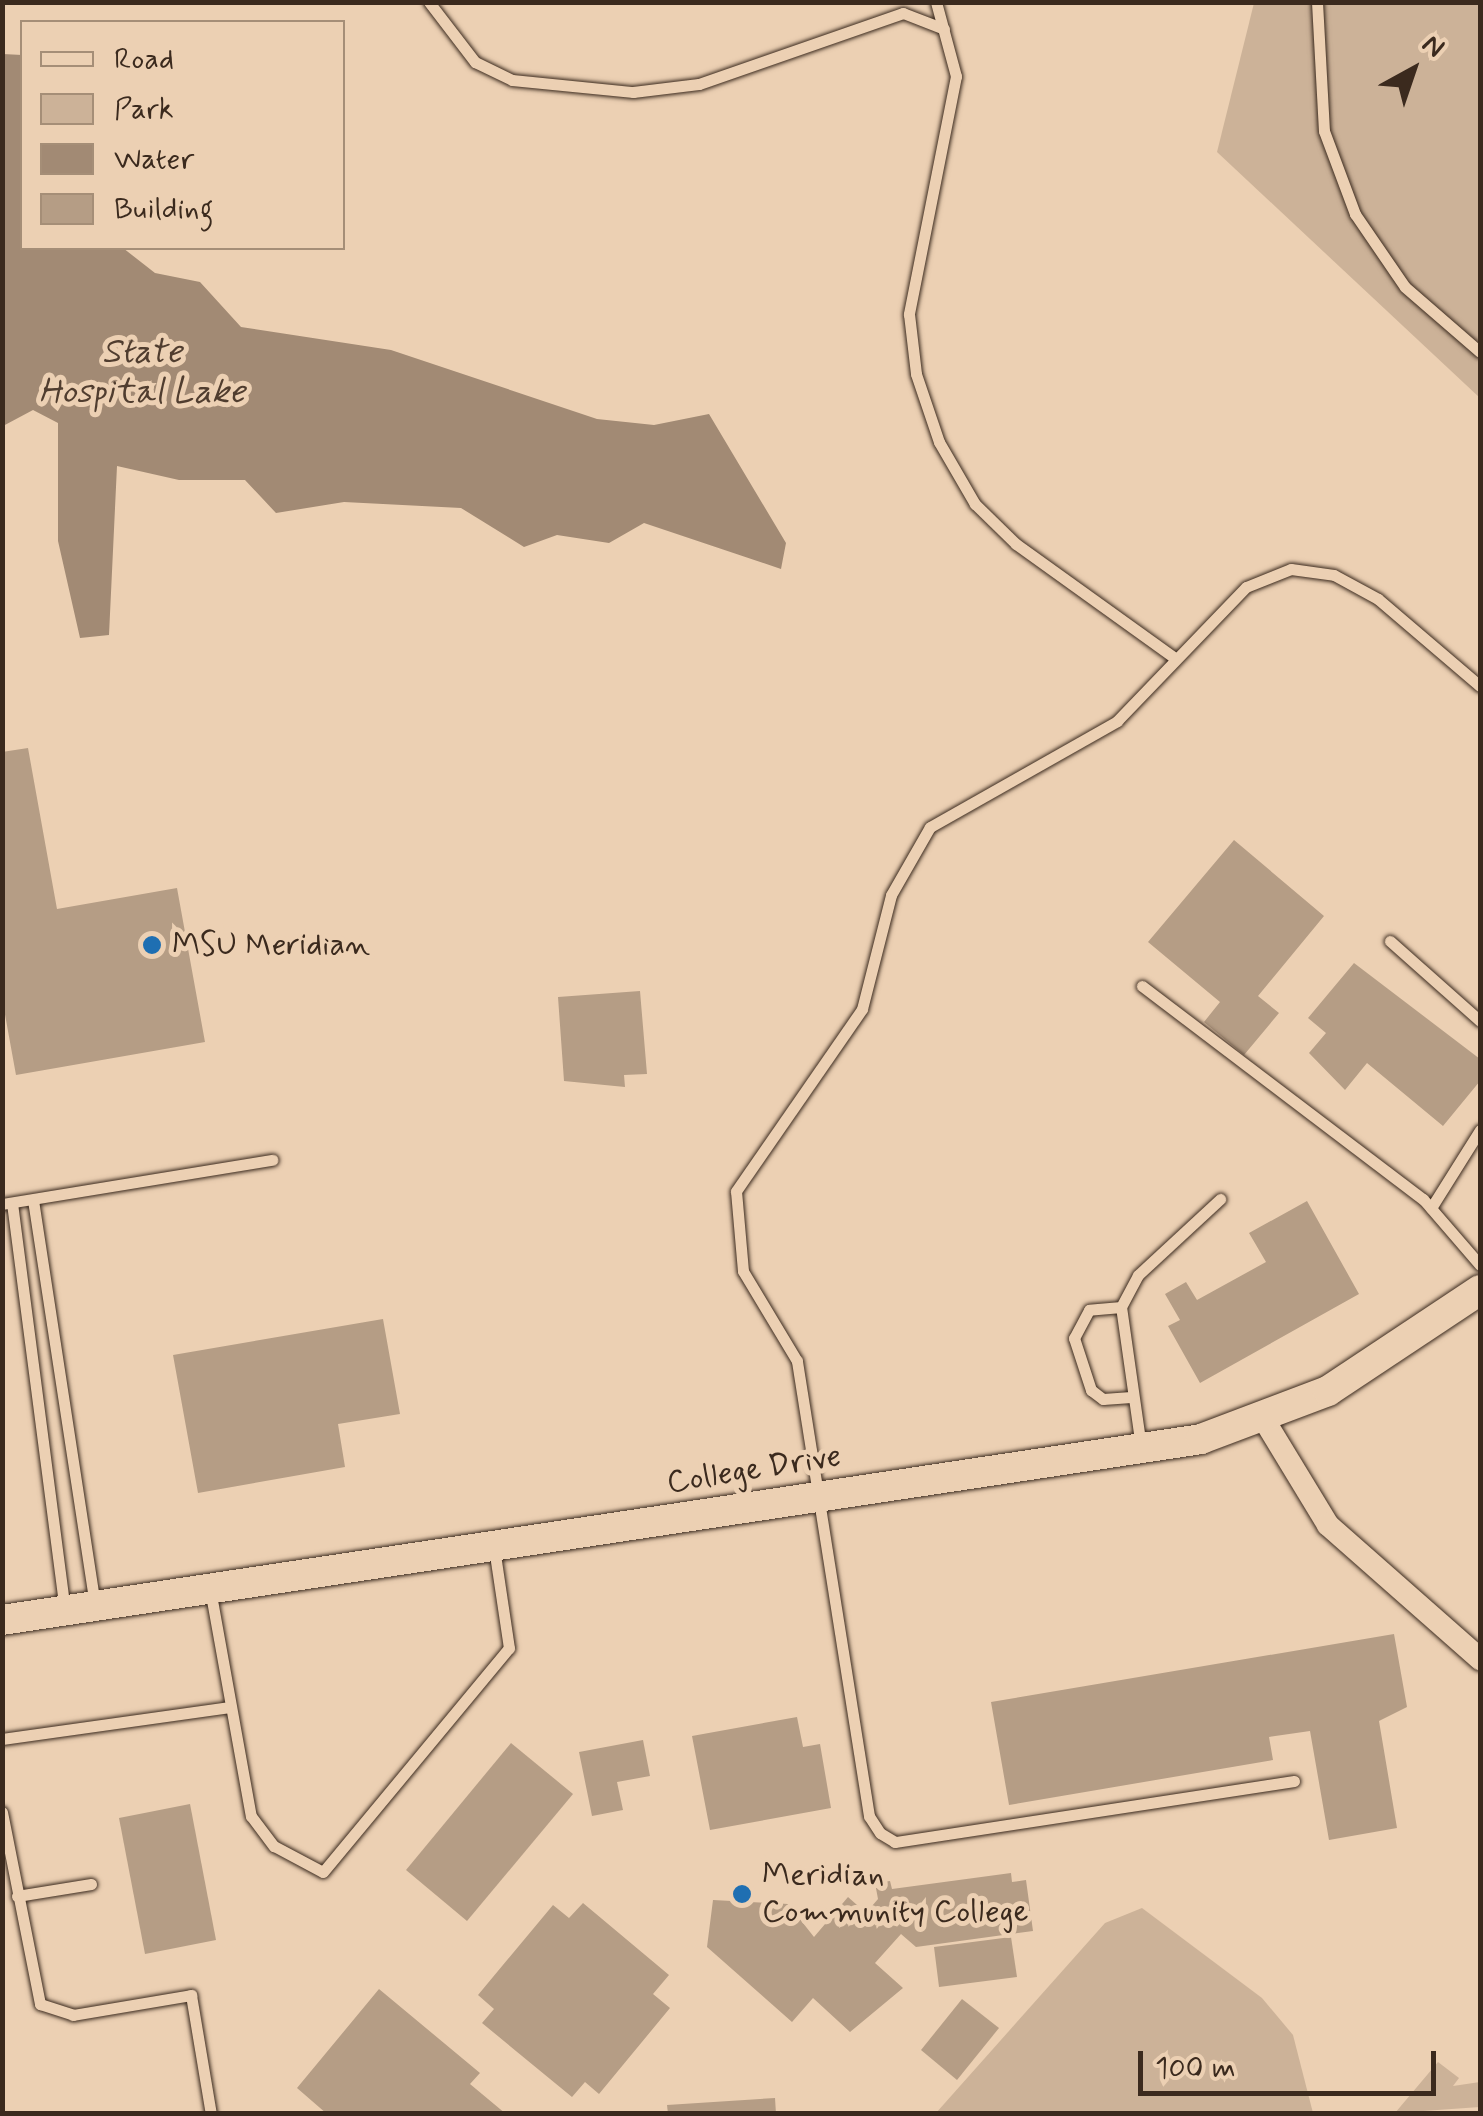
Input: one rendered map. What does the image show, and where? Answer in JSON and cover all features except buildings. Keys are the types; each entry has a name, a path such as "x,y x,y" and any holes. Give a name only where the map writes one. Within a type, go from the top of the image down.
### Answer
{"street":[{"name":"College Drive","path":"2,1620 494,1548 814,1495 1142,1451 1264,1418 1394,1356 1480,1290"},
{"path":"1264,1418 1328,1526 1480,1658"}],"lane":[{"path":"429,2 474,62 512,80 633,92 698,84 905,8 944,29"},
{"path":"936,2 956,76 909,314 938,442 975,504 1016,544 1173,658"},
{"path":"1317,2 1324,131 1355,214 1405,287 1480,352"},
{"path":"1294,1782 895,1842 870,1816 814,1495 798,1361 735,1242 745,1168 862,1009 891,895 930,827 1117,720 1246,587 1312,570 1378,598 1480,686"},
{"path":"1390,941 1480,1022"},
{"path":"1142,986 1431,1208 1480,1265"},
{"path":"1431,1208 1480,1130"},
{"path":"80,1608 7,1204 272,1160"},
{"path":"1142,1451 1131,1397 1121,1308 1138,1276 1220,1198"},
{"path":"32,1200 80,1608"},
{"path":"1121,1308 1089,1310 1074,1338 1092,1390 1131,1397"},
{"path":"210,1589 230,1708 257,1829 306,1868 337,1865 509,1648 494,1548"},
{"path":"2,1739 230,1708"},
{"path":"2,1812 33,1993 54,2012 191,1995 211,2114"},
{"path":"17,1896 91,1884"}],"green space":[{"path":"1254,3 1480,3 1480,398 1217,152"},
{"path":"1142,1908 1262,1998 1293,2035 1313,2113 936,2113 1105,1923"},
{"path":"1438,2062 1459,2078 1453,2086 1480,2082 1480,2107 1395,2113"}],"water":[{"name":"State Hospital Lake","path":"3,54 20,55 20,250 126,250 155,273 200,282 241,327 391,350 597,419 654,425 709,414 786,543 781,569 644,523 609,543 557,535 524,547 461,508 344,502 276,513 245,480 179,480 117,466 109,635 80,638 58,541 58,423 33,410 3,426"}],"place":[{"name":"MSU Meridian","path":"152,945"},
{"name":"Meridian Community College","path":"742,1894"}]}
